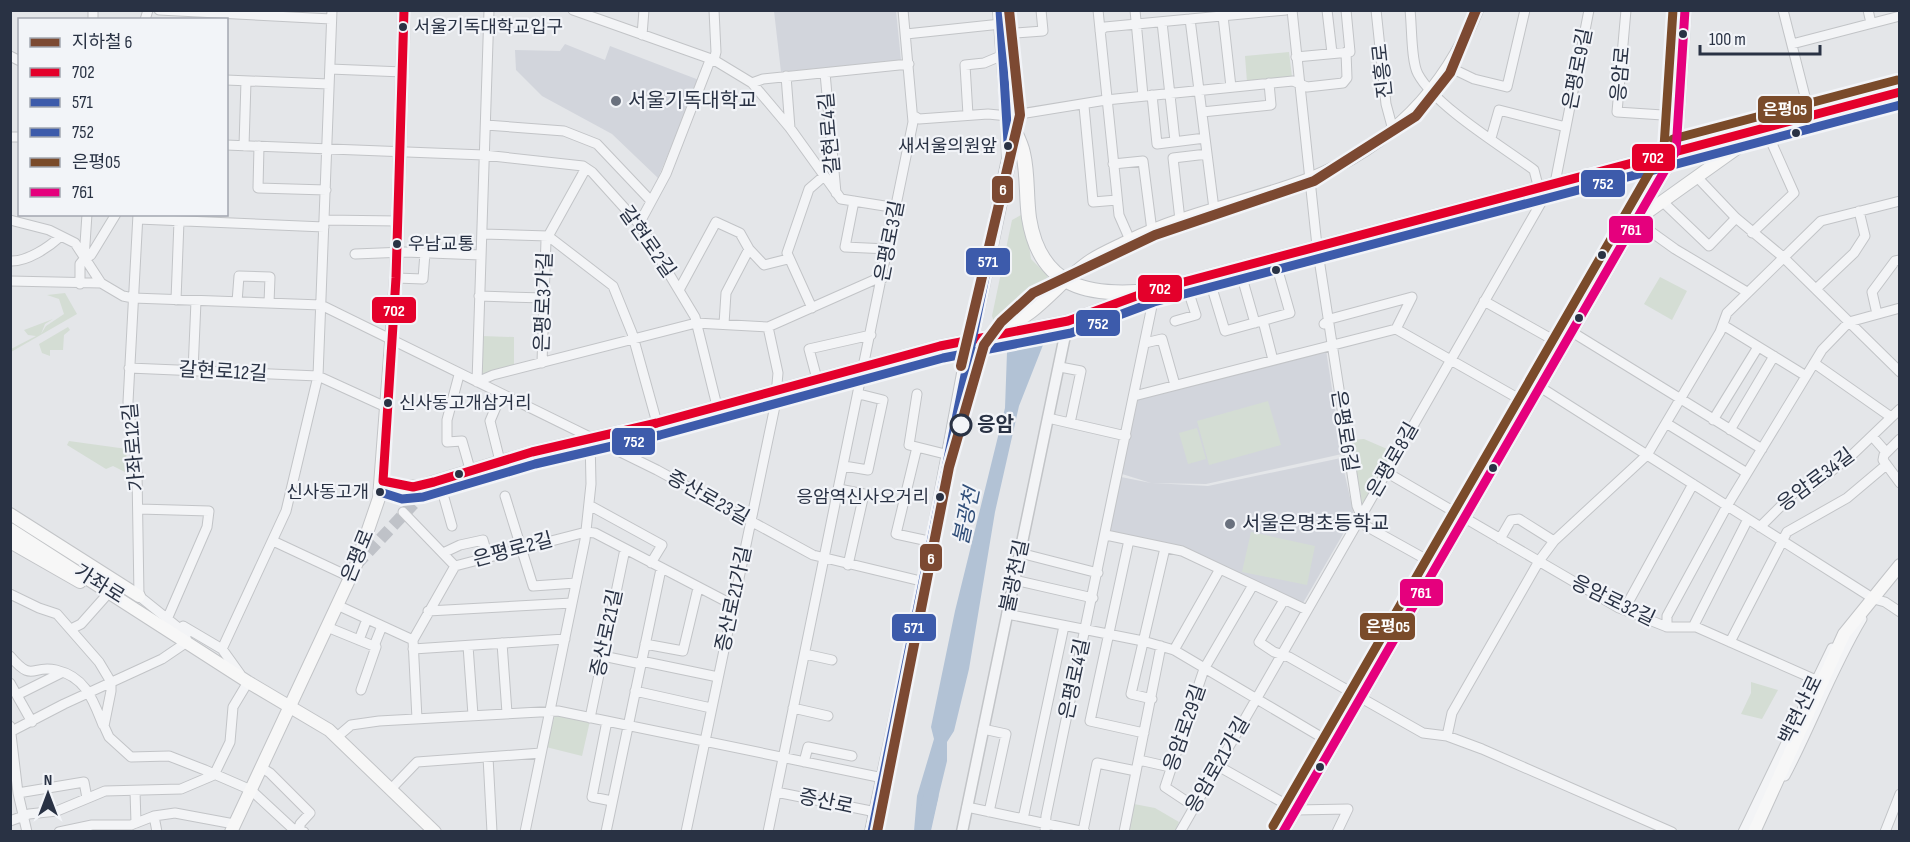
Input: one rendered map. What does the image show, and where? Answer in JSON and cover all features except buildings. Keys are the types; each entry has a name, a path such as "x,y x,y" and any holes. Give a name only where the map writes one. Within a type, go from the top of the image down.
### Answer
{"main road":[{"name":"은평로","path":"233,828 350,577 380,498 396,278 405,10"},
{"name":"진흥로","path":"971,339 1022,319 1090,260 1130,240 1180,220 1310,179 1375,145 1415,111 1431,91 1449,67 1477,10"},
{"path":"1284,831 1466,519 1503,448 1676,151 1685,10"},
{"name":"증산로","path":"872,831 925,582 971,339 1009,159 1001,23"},
{"path":"383,481 413,487 470,469 657,423 864,366 971,339 1068,321 1150,291 1185,281 1899,92"},
{"path":"1008,116 1023,151 1029,217 1035,243 1046,260 1066,281 1094,292 1150,291"},
{"path":"1636,221 1765,128"},
{"path":"10,514 136,601"},
{"name":"가좌로","path":"10,529 136,601 187,642 337,736 435,831"},
{"path":"10,542 105,597 136,601"},
{"name":"백련산로","path":"1756,831 1844,634 1899,565"}],"street":[{"path":"136,601 168,617 222,650 273,541 288,507 318,376 326,190 332,15 159,10"},
{"path":"477,382 489,10"},
{"name":"갈현로4길","path":"573,10 602,15 642,35 711,59 752,83 790,128 841,199 897,208"},
{"path":"642,35 644,10"},
{"path":"639,224 666,174 709,63 717,52 714,10"},
{"name":"은평로3길","path":"864,366 897,208 913,115 903,10"},
{"path":"906,34 1001,23 1043,31 1041,10"},
{"path":"1098,10 1119,215 1130,240"},
{"path":"1135,10 1147,96 1157,144 1205,138"},
{"path":"1100,31 1105,27 1223,16 1233,13 1286,10"},
{"name":"은평로6길","path":"1292,10 1326,323 1357,506 1361,516"},
{"path":"1327,10 1332,54"},
{"path":"1296,57 1350,52 1346,10"},
{"name":"진흥로","path":"1376,10 1386,104 1393,130"},
{"path":"1410,10 1416,73 1431,91 1534,170 1538,188"},
{"path":"1449,67 1474,79 1507,87 1525,10"},
{"name":"은평로9길","path":"1555,183 1589,10"},
{"name":"응암로","path":"1626,10 1617,112 1678,116"},
{"path":"1783,10 1810,116"},
{"path":"1868,10 1871,23"},
{"path":"1223,16 1230,87"},
{"path":"1791,44 1899,16"},
{"path":"1190,19 1214,209"},
{"path":"1162,22 1175,141"},
{"path":"913,115 920,119 968,115 1008,116 1084,106 1107,100 1269,83 1293,81 1307,87 1343,83 1347,78 1346,52"},
{"path":"968,115 965,65 984,63 1003,56"},
{"path":"752,83 786,76 909,64"},
{"path":"330,69 403,72"},
{"name":"갈현로4길","path":"825,73 836,193"},
{"path":"786,76 790,128"},
{"path":"228,80 329,84"},
{"path":"244,146 246,81"},
{"path":"1202,112 1271,105 1269,83"},
{"path":"1084,106 1093,202 1117,200"},
{"name":"은평로9길","path":"1491,138 1499,110 1566,127"},
{"name":"갈현로2길","path":"486,125 564,131 597,144 651,201"},
{"path":"1752,233 1794,193 1765,128"},
{"path":"228,145 484,155 586,168 548,236 482,234"},
{"path":"260,146 258,188 326,190"},
{"path":"1180,220 1173,158 1207,154"},
{"path":"1113,164 1143,161 1152,231"},
{"name":"갈현로2길","path":"586,168 639,224 695,317 717,406"},
{"name":"갈현로4길","path":"788,259 787,253 802,204 809,189 824,176"},
{"path":"1696,177 1752,233 1783,256 1899,372"},
{"name":"은평로8길","path":"1256,699 1542,201 1538,188"},
{"path":"854,201 845,247 888,249"},
{"path":"1664,202 1709,246 1736,218"},
{"path":"1447,736 1452,712 1539,561 1554,541 1647,455 1723,325 1727,313 1821,221 1896,202"},
{"path":"1816,290 1854,253 1865,236 1859,212"},
{"path":"84,259 87,216"},
{"path":"80,284 80,264 91,255 115,216"},
{"path":"138,217 178,221 202,218 324,223 398,221"},
{"name":"가좌로12길","path":"136,601 139,509 136,451 128,402 138,217"},
{"path":"10,220 50,230 75,243 101,283 123,296 321,305 590,438"},
{"path":"176,300 178,221"},
{"path":"1636,221 1675,249 1747,292"},
{"path":"680,290 716,222 740,233 749,249 764,265 788,259 812,308"},
{"path":"10,261 20,261 53,243 60,236"},
{"name":"은평로3가길","path":"542,363 548,236"},
{"name":"은평로3가길","path":"548,236 613,286 634,339"},
{"path":"724,324 726,293 749,249"},
{"path":"396,278 423,279 425,253"},
{"path":"355,254 481,255"},
{"path":"1208,275 1225,331 1259,322 1290,313 1274,257"},
{"path":"1877,314 1872,292 1895,261 1899,260"},
{"path":"1239,267 1273,360"},
{"path":"237,302 239,276 270,277 268,303"},
{"name":"은평로3가길","path":"477,382 493,375 696,323 768,327 874,280 882,279"},
{"path":"10,281 101,283"},
{"path":"1175,321 1196,315 1185,281"},
{"name":"은평로4길","path":"1046,827 1145,343 1152,306 1150,291"},
{"path":"479,296 544,298"},
{"path":"1326,323 1412,297 1396,329"},
{"path":"193,371 196,301"},
{"path":"1484,301 1564,346"},
{"path":"1667,627 1667,616 1727,506 1822,350 1849,322 1898,310"},
{"name":"불광천길","path":"962,831 1068,321"},
{"path":"1723,325 1806,376"},
{"path":"751,522 777,390 777,373 768,327"},
{"path":"1134,396 1396,329 1530,405"},
{"path":"1572,332 1762,449"},
{"path":"817,379 810,349 871,335"},
{"path":"634,339 657,423"},
{"path":"1145,343 1162,339 1175,385"},
{"path":"1713,420 1758,347"},
{"path":"1730,430 1774,356"},
{"path":"1814,363 1891,417"},
{"path":"768,831 864,366"},
{"path":"1060,367 1081,371 1070,423"},
{"name":"갈현로12길","path":"129,368 318,376"},
{"path":"459,375 447,420 447,442 462,441 470,469"},
{"path":"318,376 388,408"},
{"name":"응암로34길","path":"1540,387 1874,599 1885,602 1899,612"},
{"path":"844,466 868,470 883,400 859,394"},
{"path":"917,394 909,445 949,455"},
{"path":"500,461 490,421 501,395"},
{"name":"응암로34길","path":"1760,527 1782,502 1795,492 1811,487 1827,476 1899,409"},
{"path":"1048,418 1126,436"},
{"path":"1666,423 1747,473"},
{"path":"1872,436 1886,452"},
{"name":"증산로23길","path":"590,438 657,470 751,522 825,559 925,582"},
{"name":"은평로2길","path":"525,831 586,532 589,505 590,438"},
{"path":"1885,465 1883,460 1886,452 1899,439"},
{"path":"917,447 896,534 933,542"},
{"name":"응암로34길","path":"1730,642 1787,532 1847,498 1885,465 1899,483"},
{"name":"응암로32길","path":"1386,472 1624,610 1667,627 1692,627 1816,680"},
{"path":"439,480 452,526"},
{"path":"1624,610 1693,484"},
{"path":"839,489 864,494 848,565"},
{"path":"505,496 533,586 576,583"},
{"path":"589,505 662,545 651,563"},
{"path":"139,509 209,511 207,526 168,617"},
{"path":"403,512 455,566"},
{"path":"1361,516 1365,526 1438,566"},
{"path":"1500,539 1512,520 1519,519 1554,541"},
{"path":"1692,627 1748,519"},
{"name":"증산로21가길","path":"704,742 751,522"},
{"path":"586,532 595,533 733,605"},
{"name":"은평로2길","path":"413,645 428,611 455,566 586,532"},
{"path":"1106,535 1182,551 1307,610"},
{"path":"443,553 460,545 483,540 488,557"},
{"name":"응암로29길","path":"1129,540 1090,721 1144,733"},
{"path":"273,541 350,577"},
{"name":"응암로29길","path":"1152,699 1131,694 1165,548"},
{"name":"증산로21길","path":"590,718 625,549"},
{"path":"1020,554 1098,573"},
{"name":"증산로21길","path":"606,831 661,569"},
{"path":"1173,650 1220,569"},
{"path":"1014,580 1093,598"},
{"name":"응암로29길","path":"1195,807 1165,788 1170,767 1204,669 1253,585"},
{"name":"증산로21가길","path":"645,644 682,651 698,588"},
{"path":"10,594 57,614 71,628 111,682 104,726"},
{"path":"71,628 81,624 105,597"},
{"name":"백련산로","path":"1743,831 1844,625 1874,599"},
{"path":"1284,600 1259,642 1424,733 1447,736 1672,831"},
{"path":"428,611 572,603"},
{"path":"337,605 382,626 413,645 468,646 565,639"},
{"name":"응암로29길","path":"1007,614 1143,641 1173,650 1334,744"},
{"path":"359,640 367,619"},
{"path":"361,690 382,626"},
{"path":"1023,819 1064,626"},
{"path":"327,627 374,646"},
{"path":"12,831 18,793 11,730 162,659 187,642"},
{"path":"502,643 507,713"},
{"path":"413,645 417,719"},
{"path":"468,646 473,715"},
{"name":"응암로29길","path":"1124,831 1161,646"},
{"name":"가좌로","path":"222,650 247,681"},
{"path":"805,654 832,660"},
{"path":"10,656 22,669 30,673 54,669 87,687 109,736 131,758 161,756 180,759 251,790 292,828 302,831"},
{"name":"증산로21가길","path":"603,656 718,677"},
{"path":"16,695 62,673"},
{"path":"15,819 57,811 105,791 182,789 214,775 230,740 233,707 247,681"},
{"path":"10,683 32,722"},
{"path":"635,691 711,708"},
{"name":"응암로21가길","path":"1180,831 1256,699"},
{"path":"794,708 828,716"},
{"path":"337,736 351,725 550,711 883,778"},
{"path":"607,721 592,797 612,801"},
{"path":"983,729 1006,734 989,812"},
{"path":"686,831 704,742"},
{"path":"804,762 808,747 852,756"},
{"path":"391,789 417,762 541,753"},
{"path":"488,757 492,831"},
{"path":"1139,760 1170,767"},
{"path":"967,807 1023,819 1046,827 1084,831 1097,762 1136,771"},
{"path":"1218,766 1296,810 1348,809 1337,831"},
{"path":"262,768 270,773 310,813 300,824 302,831"},
{"path":"18,793 84,782 87,798"},
{"path":"135,790 136,823"},
{"name":"증산로","path":"776,792 876,812"},
{"path":"1885,831 1899,794"},
{"path":"59,831 92,825 113,827 136,823 154,816 176,813 233,828"},
{"path":"154,816 157,831"},
{"path":"15,819 27,831"}],"shaded area":[{"path":"774,11 896,11 901,60 781,72"},
{"name":"서울기독대학교","path":"565,44 605,60 610,46 699,80 658,178 612,134 542,96 516,70 515,50 560,51"},
{"path":"1289,52 1292,77 1247,82 1245,56"},
{"path":"1021,215 1025,218 1031,259 1047,275 1049,282 1023,308 994,322 992,316 1012,220"},
{"path":"1660,277 1687,291 1672,320 1644,304"},
{"path":"65,293 77,314 11,352 11,349 36,336 28,335 24,330 53,319 45,324 41,334 46,326 64,314 59,299 47,295"},
{"path":"68,327 70,330 64,335 63,350 50,350 50,356 42,353 39,344"},
{"path":"481,336 514,337 514,365 484,375 480,371"},
{"path":"1326,350 1342,454 1206,484 1152,483 1208,486 1341,458 1354,515 1303,603 1187,549 1110,532 1121,477 1151,483 1122,474 1137,397"},
{"path":"1268,401 1281,445 1209,465 1197,421"},
{"path":"1197,428 1206,459 1188,464 1179,433"},
{"path":"1364,439 1394,452 1363,508 1351,440"},
{"path":"69,441 127,449 125,472 113,466 106,469 67,445"},
{"path":"1251,532 1315,546 1307,585 1242,572"},
{"path":"1751,682 1778,690 1762,719 1741,714 1751,693"},
{"path":"555,715 590,721 582,756 546,747"},
{"path":"1134,804 1155,808 1179,822 1175,831 1127,832"}],"water":[{"name":"불광천","path":"1043,345 1019,406 995,512 969,669 954,731 947,742 947,761 930,831 924,831 927,818 925,815 919,831 914,831 917,796 934,739 931,727 955,611 1005,408 1007,352"}],"waterway":[{"name":"불광천","path":"923,832 931,796"}],"tunnel":[{"path":"356,565 434,482"}],"metro line":[{"name":"6","path":"961,366 1020,115 1009,10"},
{"name":"6","path":"877,832 949,467 984,345 1001,322 1033,293 1155,235 1314,181 1416,116 1450,73 1476,10"}],"transit line":[{"name":"702","path":"404,10 396,278 383,481 413,487 532,452 657,423 940,346 1068,321 1150,291 1900,92"},
{"name":"571","path":"872,832 1009,159 1000,10"},
{"name":"은평05","path":"1273,826 1664,147 1673,10"},
{"name":"761","path":"1283,832 1676,151 1685,10"},
{"name":"은평05","path":"1673,139 1897,80"},
{"name":"752","path":"380,492 402,499 423,497 535,464 660,435 943,358 1071,333 1154,302 1900,105"}],"place":[{"name":"서울기독대학교입구","path":"403,27"},
{"name":"서울기독대학교","path":"616,101"},
{"name":"새서울의원앞","path":"1008,146"},
{"name":"우남교통","path":"397,244"},
{"name":"신사동고개삼거리","path":"388,403"},
{"name":"응암","path":"961,425"},
{"name":"신사동고개","path":"380,492"},
{"name":"응암역신사오거리","path":"940,497"},
{"name":"서울은명초등학교","path":"1230,524"}]}
